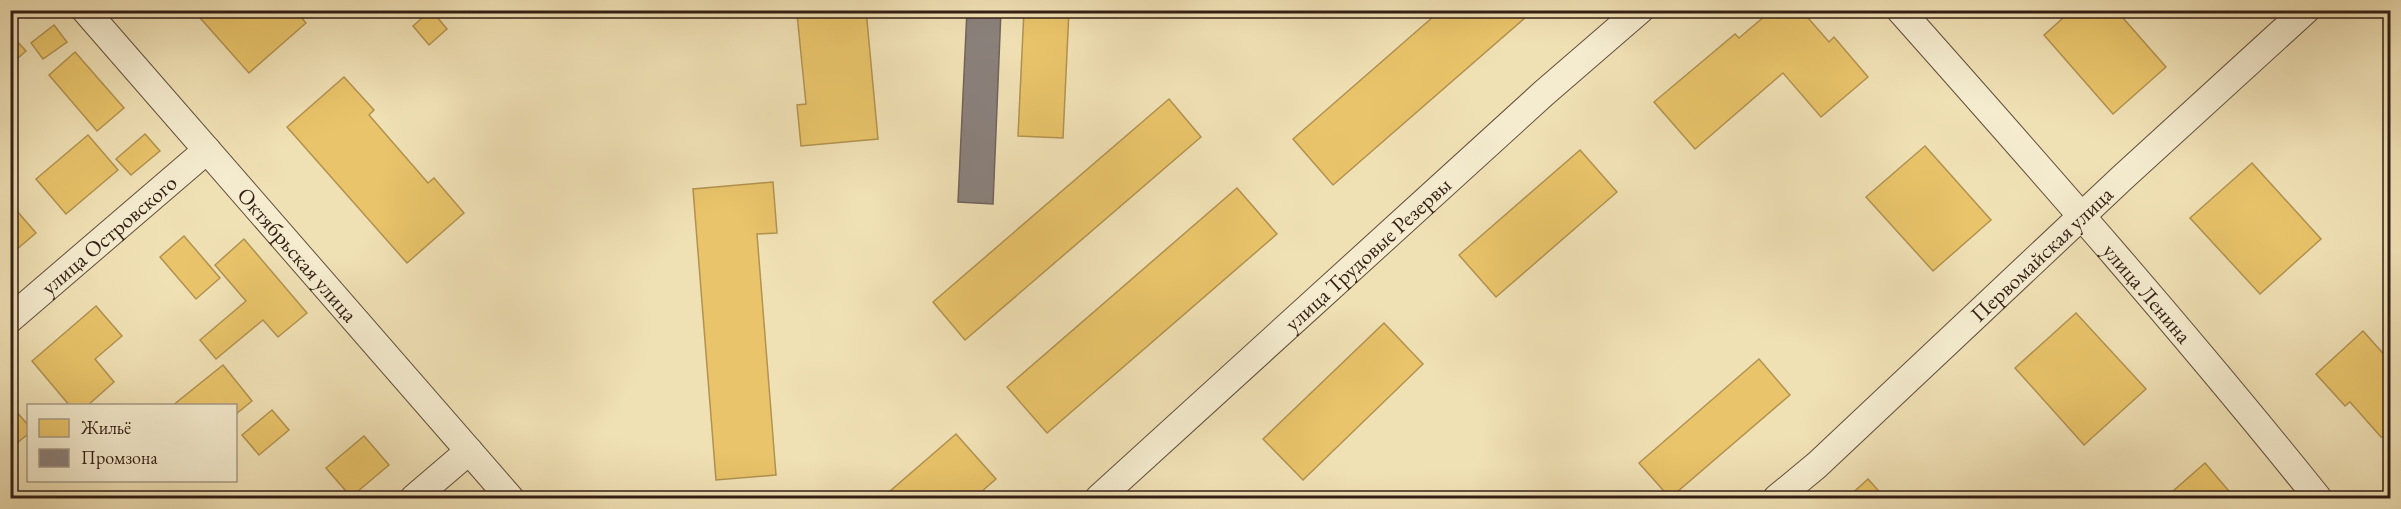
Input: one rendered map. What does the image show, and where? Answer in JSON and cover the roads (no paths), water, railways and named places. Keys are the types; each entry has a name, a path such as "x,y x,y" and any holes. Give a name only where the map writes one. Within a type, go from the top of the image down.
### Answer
{"street":[{"name":"Октябрьская улица","path":"86,10 510,498"},
{"name":"улица Трудовые Резервы","path":"1099,498 1544,93 1640,10"},
{"name":"улица Ленина","path":"1900,10 2082,216 2245,407 2318,498"},
{"name":"Первомайская улица","path":"1777,498 1817,465 2306,10"},
{"name":"улица Островского","path":"10,319 207,150"},
{"path":"414,498 469,451"}]}
